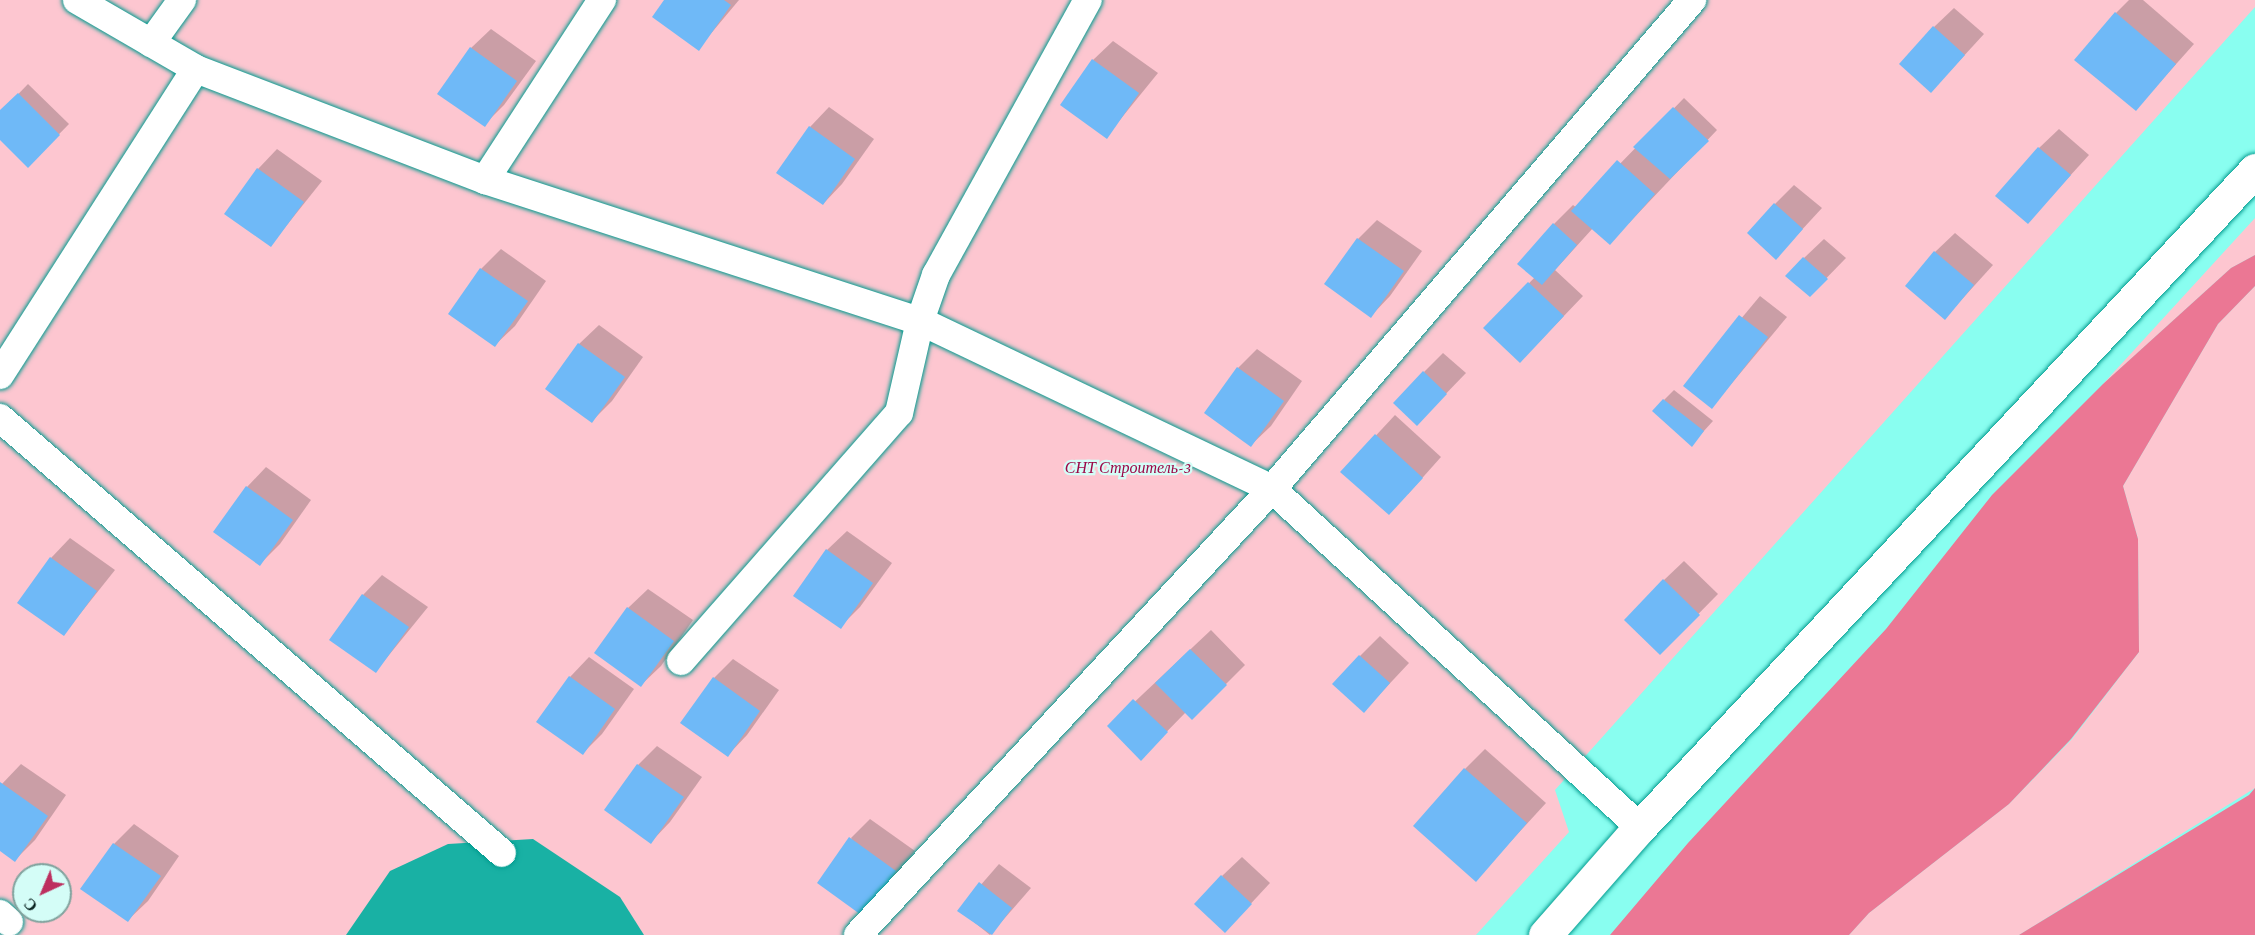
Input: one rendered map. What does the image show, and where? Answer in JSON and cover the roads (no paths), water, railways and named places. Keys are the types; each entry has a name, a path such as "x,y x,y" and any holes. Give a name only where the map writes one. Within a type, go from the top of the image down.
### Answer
{"street":[{"path":"1545,935 1640,827 2255,170"}],"lane":[{"path":"77,0 196,69 485,180 920,321 1272,489 1640,827"},
{"path":"151,43 182,0"},
{"path":"485,180 602,0"},
{"path":"681,661 899,412 920,321 936,275 1088,0"},
{"path":"858,935 1272,489 1692,0"},
{"path":"0,375 196,69"},
{"path":"0,418 502,853"}],"park label":[{"name":"СНТ Строитель-3","path":"1128,468"}]}
